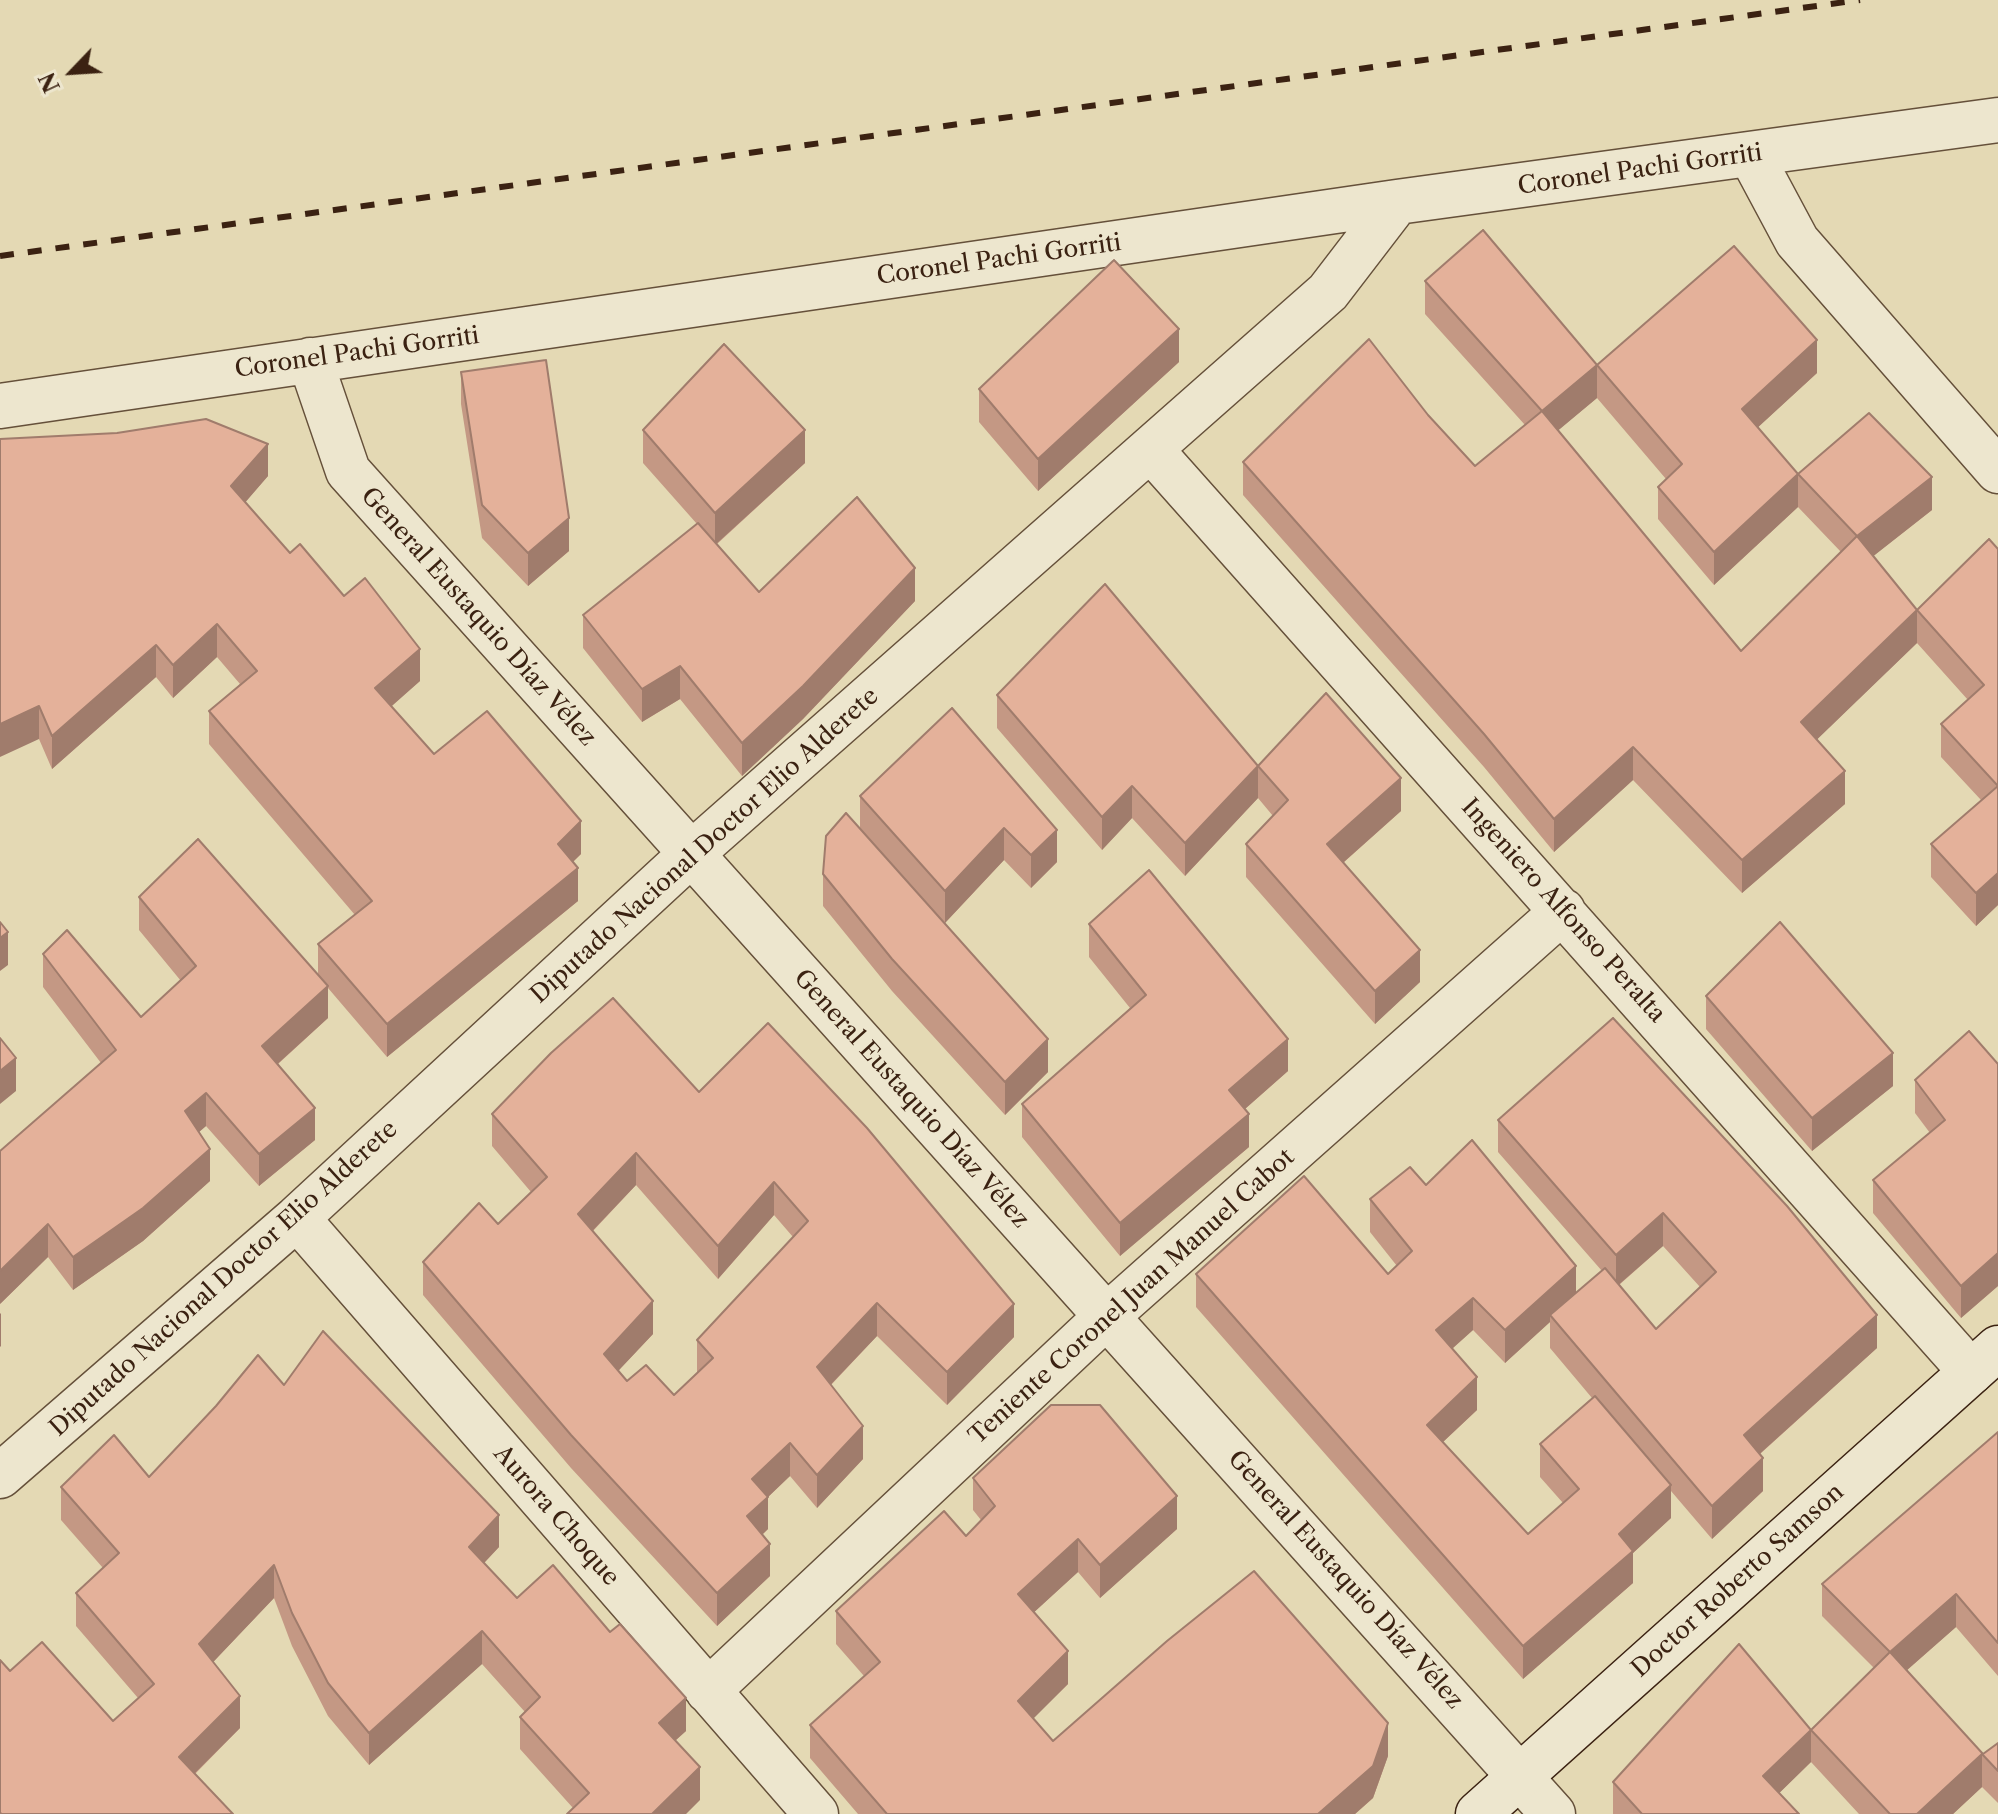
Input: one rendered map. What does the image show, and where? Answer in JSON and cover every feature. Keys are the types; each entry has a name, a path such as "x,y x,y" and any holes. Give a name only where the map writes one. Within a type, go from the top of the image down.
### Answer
{"street":[{"name":"Coronel Pachi Gorriti","path":"0,406 1397,202 1998,120"},
{"path":"1751,155 1797,241 1998,471"},
{"name":"Diputado Nacional Doctor Elio Alderete","path":"0,1476 297,1218 691,854 1152,451 1328,292 1397,202"},
{"name":"General Eustaquio Díaz Vélez","path":"310,360 348,471 1553,1814"},
{"name":"Ingeniero Alfonso Peralta","path":"1152,451 1563,911 1985,1360"},
{"name":"Teniente Coronel Juan Manuel Cabot","path":"708,1691 1107,1316 1563,911"},
{"name":"Aurora Choque","path":"297,1218 816,1814"},
{"name":"Doctor Roberto Samson","path":"1478,1814 1985,1360"}],"building":[{"path":"1483,230 1597,365 1542,411 1425,281"},
{"path":"1734,246 1817,340 1742,409 1798,474 1714,552 1658,487 1682,464 1597,365"},
{"path":"1114,260 1179,329 1038,459 979,389"},
{"path":"1369,339 1428,415 1475,466 1542,411 1741,651 1857,536 1917,610 1801,722 1845,771 1742,860 1633,747 1554,819 1484,734 1243,462"},
{"path":"724,344 805,430 715,513 643,430"},
{"path":"546,360 569,518 528,553 482,505 461,372"},
{"path":"1869,413 1932,477 1857,536 1798,474"},
{"path":"206,419 268,444 231,486 290,553 300,544 344,596 365,578 420,649 375,688 434,754 487,711 581,821 558,844 578,868 387,1024 318,944 372,901 209,711 257,671 217,624 173,665 156,645 52,736 39,706 0,724 0,439 117,433"},
{"path":"857,497 915,568 803,686 742,743 680,666 642,689 583,615 698,523 759,592"},
{"path":"1989,539 1998,549 1998,786 1941,724 1984,685 1917,610"},
{"path":"1105,584 1258,766 1185,843 1132,786 1102,817 997,695"},
{"path":"1326,693 1401,778 1327,844 1420,950 1375,991 1246,844 1288,800 1258,766"},
{"path":"952,708 1057,830 1031,855 1004,828 945,891 860,796"},
{"path":"1998,786 1998,873 1976,893 1931,844"},
{"path":"846,813 1048,1039 1005,1082 892,959 823,874 826,836"},
{"path":"198,839 328,986 262,1046 315,1108 259,1154 206,1093 185,1111 210,1149 143,1208 73,1257 48,1224 0,1271 0,1151 116,1050 43,954 67,930 141,1017 196,966 139,897"},
{"path":"1149,870 1288,1039 1229,1090 1249,1114 1120,1223 1022,1104 1146,995 1089,924"},
{"path":"0,922 8,932 0,938"},
{"path":"1780,922 1893,1053 1812,1118 1706,996"},
{"path":"613,998 699,1092 768,1023 867,1128 1014,1304 947,1372 877,1303 817,1367 863,1426 817,1475 790,1443 752,1479 768,1497 747,1516 770,1544 717,1593 571,1435 423,1262 479,1203 498,1224 547,1177 492,1114 551,1053","holes":["636,1153 718,1246 774,1182 808,1221 697,1340 713,1358 674,1395 646,1365 627,1381 604,1354 653,1301 578,1214"]},
{"path":"1613,1018 1787,1206 1877,1315 1744,1435 1763,1458 1712,1506 1550,1315 1605,1268 1656,1329 1716,1272 1663,1213 1616,1255 1498,1120"},
{"path":"1969,1031 1998,1064 1998,1253 1961,1286 1873,1180 1945,1120 1915,1080"},
{"path":"0,1038 16,1058 0,1071"},
{"path":"1472,1140 1576,1266 1505,1330 1473,1298 1436,1330 1477,1377 1427,1425 1528,1534 1579,1489 1540,1444 1595,1396 1671,1485 1619,1534 1633,1551 1523,1646 1196,1274 1304,1176 1388,1274 1412,1251 1370,1199 1410,1167 1426,1185"},
{"path":"323,1331 499,1515 469,1547 517,1598 553,1565 610,1632 620,1624 686,1698 659,1723 700,1767 652,1814 567,1814 589,1793 520,1717 540,1697 482,1631 369,1733 328,1683 292,1613 274,1565 199,1644 240,1696 179,1757 233,1814 1,1814 0,1660 10,1671 42,1642 113,1721 154,1684 76,1593 119,1553 61,1487 114,1435 149,1477 216,1406 258,1355 284,1385"},
{"path":"1051,1405 1100,1405 1177,1496 1100,1565 1078,1539 1018,1594 1068,1651 1018,1701 1053,1741 1167,1641 1254,1571 1388,1723 1373,1766 1318,1814 887,1814 810,1725 880,1662 836,1611 944,1511 966,1536 995,1506 973,1478"},
{"path":"1998,1432 1998,1643 1956,1594 1890,1652 1822,1584"},
{"path":"1739,1644 1811,1730 1763,1776 1799,1814 1642,1814 1613,1782"},
{"path":"1890,1652 1983,1754 1998,1743 1998,1771 1982,1754 1917,1814 1890,1814 1811,1730"}],"railway":[{"path":"0,256 1860,0"}]}
